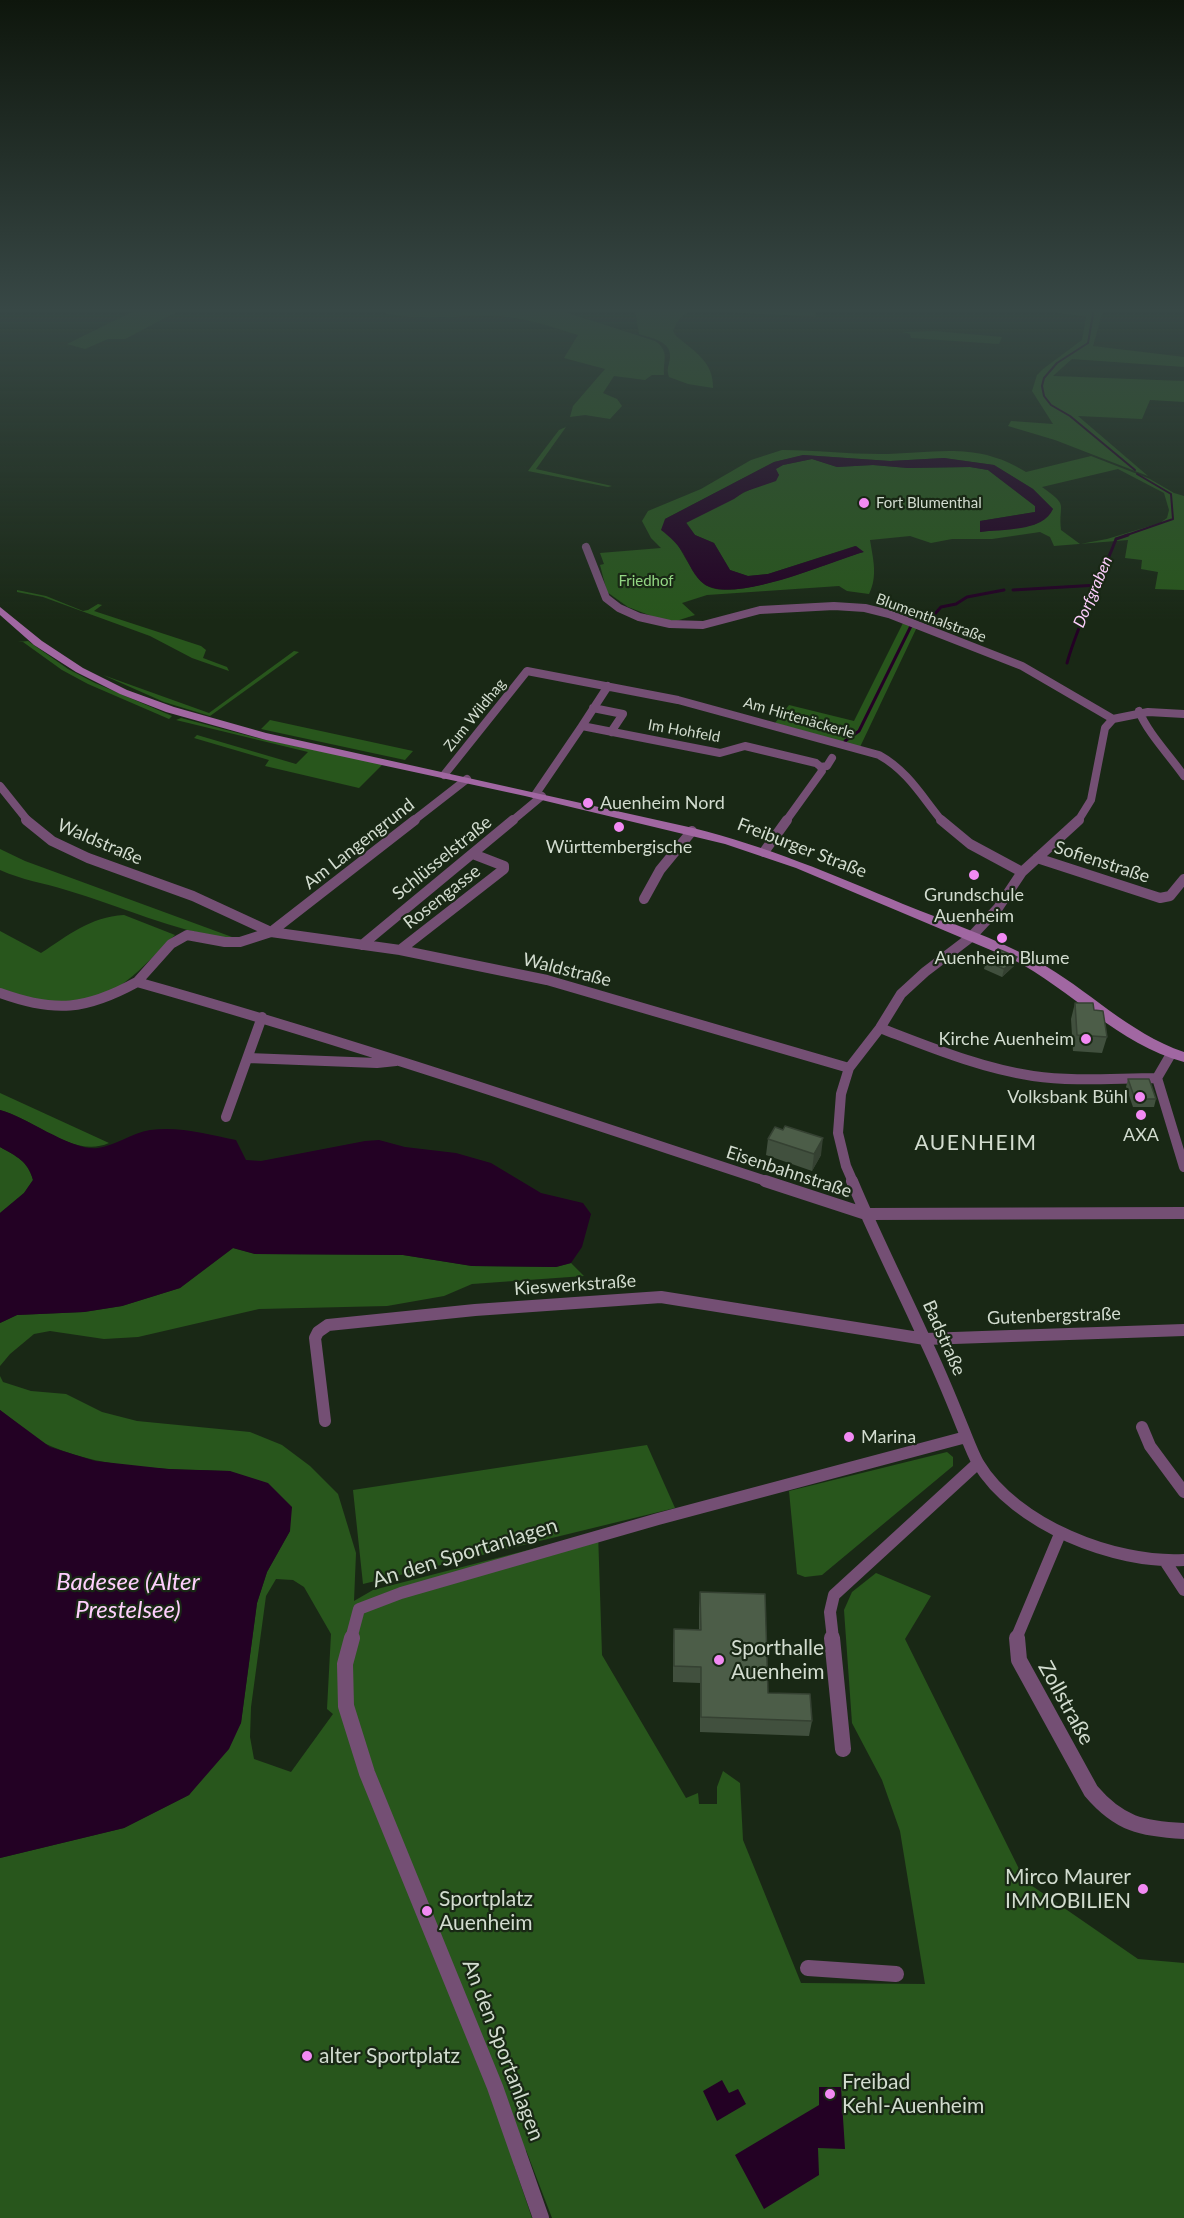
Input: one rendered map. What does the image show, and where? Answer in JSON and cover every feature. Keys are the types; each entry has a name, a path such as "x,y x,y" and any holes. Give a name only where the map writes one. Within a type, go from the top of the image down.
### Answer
{"street":[{"name":"Blumenthalstraße","path":"586,547 606,598 619,608 639,617 679,625 703,625 760,610 834,606 865,608 889,614 1022,666 1113,719"},
{"name":"Freiburger Straße","path":"0,610 39,645 69,666 151,704 248,733 538,795 692,831 764,852 1033,964 1148,1045 1177,1056"},
{"name":"Am Hirtenäckerle","path":"527,671 718,710 839,743 892,761 915,782 942,821 959,837 1022,872"},
{"name":"Zum Wildhag","path":"444,775 527,671"},
{"path":"538,795 608,686"},
{"name":"Im Hohfeld","path":"593,708 623,714 611,732"},
{"path":"1139,711 1144,725 1159,741 1184,776"},
{"path":"1113,719 1139,711 1184,714"},
{"name":"Badstraße","path":"1113,719 1105,728 1091,800 1079,820 1022,872 998,908 971,937 925,972 901,994 880,1028 849,1068 842,1094 838,1132 846,1166 866,1214 925,1339 978,1463 995,1485 1021,1510 1060,1534 1122,1553 1165,1561 1184,1560"},
{"name":"Im Hohfeld","path":"582,726 720,753 745,746 816,763 821,767"},
{"path":"764,852 811,788 822,771 821,767 827,765 832,758"},
{"name":"Am Langengrund","path":"271,932 467,779"},
{"name":"Waldstraße","path":"0,786 24,818 52,841 88,858 193,896 271,932 400,950 562,984 849,1068"},
{"name":"Schlüsselstraße","path":"362,945 473,854 538,795"},
{"path":"644,899 660,870 692,831"},
{"name":"Rosengasse","path":"400,950 504,869 504,866 473,854"},
{"name":"Sofienstraße","path":"1037,858 1160,898 1170,896 1184,879"},
{"name":"Waldstraße","path":"137,982 165,950 187,935 225,942 240,942 271,932"},
{"path":"0,993 35,1004 78,1007 106,999 137,982"},
{"name":"Eisenbahnstraße","path":"137,982 262,1017 399,1060 866,1214 1184,1213"},
{"path":"226,1117 262,1017"},
{"path":"880,1028 955,1056 1033,1076 1156,1078 1177,1056"},
{"name":"Eisenbahnstraße","path":"248,1058 377,1063 399,1060"},
{"path":"1156,1078 1184,1167"},
{"name":"Kieswerkstraße","path":"325,1421 315,1338 318,1332 328,1325 475,1310 662,1297 699,1301 925,1339"},
{"name":"Gutenbergstraße","path":"925,1339 1184,1330"},
{"path":"1142,1427 1150,1446 1184,1492"},
{"name":"An den Sportanlagen","path":"541,2218 491,2076 367,1773 346,1706 345,1664 359,1609 401,1593 646,1522 966,1437"},
{"path":"843,1749 830,1612 834,1595 978,1463"},
{"name":"Zollstraße","path":"1060,1534 1016,1640 1019,1660 1091,1791 1103,1807 1132,1826 1184,1831"},
{"path":"1165,1561 1184,1590"},
{"path":"808,1968 896,1974"}],"green space":[{"path":"571,415 614,415 610,419 585,415 570,417"},
{"path":"1047,415 1144,415 1142,419 1078,416 1148,476 1055,440 1008,426 1011,421 1053,424"},
{"path":"566,427 536,469 612,486 528,471 559,430"},
{"name":"Friedhof","path":"782,450 879,454 954,451 989,456 1026,472 1091,456 1150,479 1184,496 1184,590 1155,589 1158,572 1141,569 1142,560 1125,558 1128,540 1081,544 1107,539 1160,523 1167,518 1169,510 1164,493 1118,469 1042,487 1060,502 1061,530 1080,544 1054,546 1050,537 1040,532 992,539 952,539 931,543 910,536 870,540 874,574 869,594 847,591 839,586 707,595 682,603 695,615 673,622 628,607 607,592 600,565 604,564 600,553 661,548 651,538 642,521 648,511 701,489 751,460","holes":["804,455 890,461 944,458 994,465 1033,489 1053,509 1034,525 980,532 980,521 1035,512 1035,506 988,470 970,467 908,468 873,465 837,467 812,459 783,465 775,469 779,475 686,522 695,535 714,543 730,570 748,576 768,574 855,546 863,552 782,580 757,586 716,589 703,583 688,562 665,519 774,462"]},
{"path":"17,590 46,596 83,611 98,604 102,605 94,611 201,646 206,650 203,658 227,667 229,671 192,658 150,636 43,597 17,592"},
{"path":"904,621 917,627 860,747 775,723 789,705 854,721"},
{"path":"28,641 68,669 172,716 169,719 88,684 62,670 23,642 18,642"},
{"path":"294,651 299,652 210,716 164,702 103,675 209,713"},
{"path":"181,718 257,738 383,764 359,788 265,766 269,760 194,738 197,735 296,764 308,752 176,720"},
{"path":"270,720 413,751 405,760 261,729"},
{"path":"0,849 25,861 232,937 230,939 188,930 0,870"},
{"path":"124,915 175,935 137,972 110,992 78,1002 52,1003 0,990 0,931 41,953 90,923"},
{"path":"0,1093 109,1143 95,1147 82,1146 54,1136 0,1110"},
{"path":"0,1147 25,1164 33,1180 24,1193 0,1213"},
{"path":"233,1248 255,1254 403,1255 472,1266 556,1267 571,1263 584,1276 472,1284 444,1296 387,1306 259,1309 138,1337 104,1339 50,1331 34,1334 10,1354 0,1366 0,1323 17,1315 84,1312 122,1306 180,1288"},
{"path":"0,1376 3,1382 31,1391 66,1394 102,1412 137,1421 250,1432 282,1445 310,1466 338,1494 356,1553 354,1601 373,1590 598,1532 602,1655 686,1798 698,1793 699,1804 717,1804 717,1787 723,1771 740,1783 743,1840 801,1983 925,1984 900,1831 882,1780 852,1723 844,1610 852,1592 876,1573 931,1596 905,1639 1025,1881 1138,1959 1184,1963 1184,2218 552,2218 526,2150 514,2165 532,2218 0,2218 0,1858 124,1828 189,1795 241,1723 257,1603 267,1572 290,1531 230,1471 140,1467 74,1455 39,1440 0,1410","holes":["276,1579 293,1580 304,1587 331,1634 327,1709 333,1714 291,1772 254,1759 250,1737 251,1707 266,1596"]},
{"path":"647,1445 675,1508 363,1584 353,1490"},
{"path":"947,1452 953,1457 953,1466 822,1575 805,1577 797,1574 789,1491"}],"water":[{"path":"803,455 890,461 944,458 994,465 1033,489 1053,509 1048,516 1031,526 980,532 980,521 1035,512 1035,506 988,470 970,467 908,468 873,465 837,467 812,459 783,465 776,469 779,475 776,481 744,492 686,523 695,535 714,543 730,570 748,576 768,574 856,546 864,552 760,585 737,589 718,589 700,581 678,546 661,530 665,519 774,462"},
{"path":"0,1110 63,1140 88,1148 104,1147 150,1130 172,1129 236,1140 246,1160 261,1161 379,1140 405,1147 456,1153 491,1163 541,1193 583,1203 591,1214 582,1247 571,1263 556,1267 472,1266 403,1255 255,1254 233,1248 180,1288 122,1306 84,1312 17,1315 0,1323 0,1213 24,1193 33,1180 25,1164 0,1147"},
{"name":"Badesee (Alter Prestelsee)","path":"0,1410 50,1447 95,1461 168,1469 230,1471 268,1483 292,1507 290,1531 267,1572 257,1603 241,1723 229,1749 189,1795 124,1828 0,1858"},
{"path":"722,2080 729,2093 738,2089 746,2104 717,2121 703,2091"},
{"path":"819,2087 841,2087 845,2149 818,2148 819,2175 764,2209 735,2155 819,2105"}],"building":[{"path":"998,949 1017,957 1004,969 986,961"},
{"path":"1075,1003 1093,1003 1094,1010 1103,1011 1107,1037 1077,1035"},
{"path":"1128,1079 1149,1079 1156,1099 1135,1099"},
{"path":"785,1126 823,1138 814,1154 768,1139 775,1127 783,1130"},
{"name":"Sporthalle Auenheim","path":"700,1592 765,1594 768,1693 810,1694 812,1721 701,1717 701,1667 674,1666 674,1629 701,1630"}],"waterway":[{"name":"Dorfgraben","path":"1067,415 1135,470"},
{"name":"Dorfgraben","path":"1124,536 1173,519 1171,494 1137,474"},
{"name":"Dorfgraben","path":"1097,585 1116,539 1128,535"},
{"path":"1013,590 1097,585"},
{"name":"Dorfgraben","path":"1067,663 1097,585"},
{"path":"918,619 933,616 941,607 956,604 967,597 1004,590"},
{"path":"845,741 859,731 911,626"}],"place":[{"name":"Fort Blumenthal","path":"864,503"},
{"name":"Auenheim Nord","path":"588,803"},
{"name":"Württembergische","path":"619,827"},
{"name":"Grundschule Auenheim","path":"974,875"},
{"name":"Auenheim Blume","path":"1002,938"},
{"name":"Kirche Auenheim","path":"1086,1039"},
{"name":"Volksbank Bühl","path":"1140,1097"},
{"name":"AXA","path":"1141,1115"},
{"name":"Marina","path":"849,1437"},
{"name":"Sporthalle Auenheim","path":"719,1660"},
{"name":"Mirco Maurer IMMOBILIEN","path":"1143,1889"},
{"name":"Sportplatz Auenheim","path":"427,1911"},
{"name":"alter Sportplatz","path":"307,2056"},
{"name":"Freibad Kehl-Auenheim","path":"830,2094"}],"district":[{"name":"AUENHEIM","path":"976,1143"}]}
